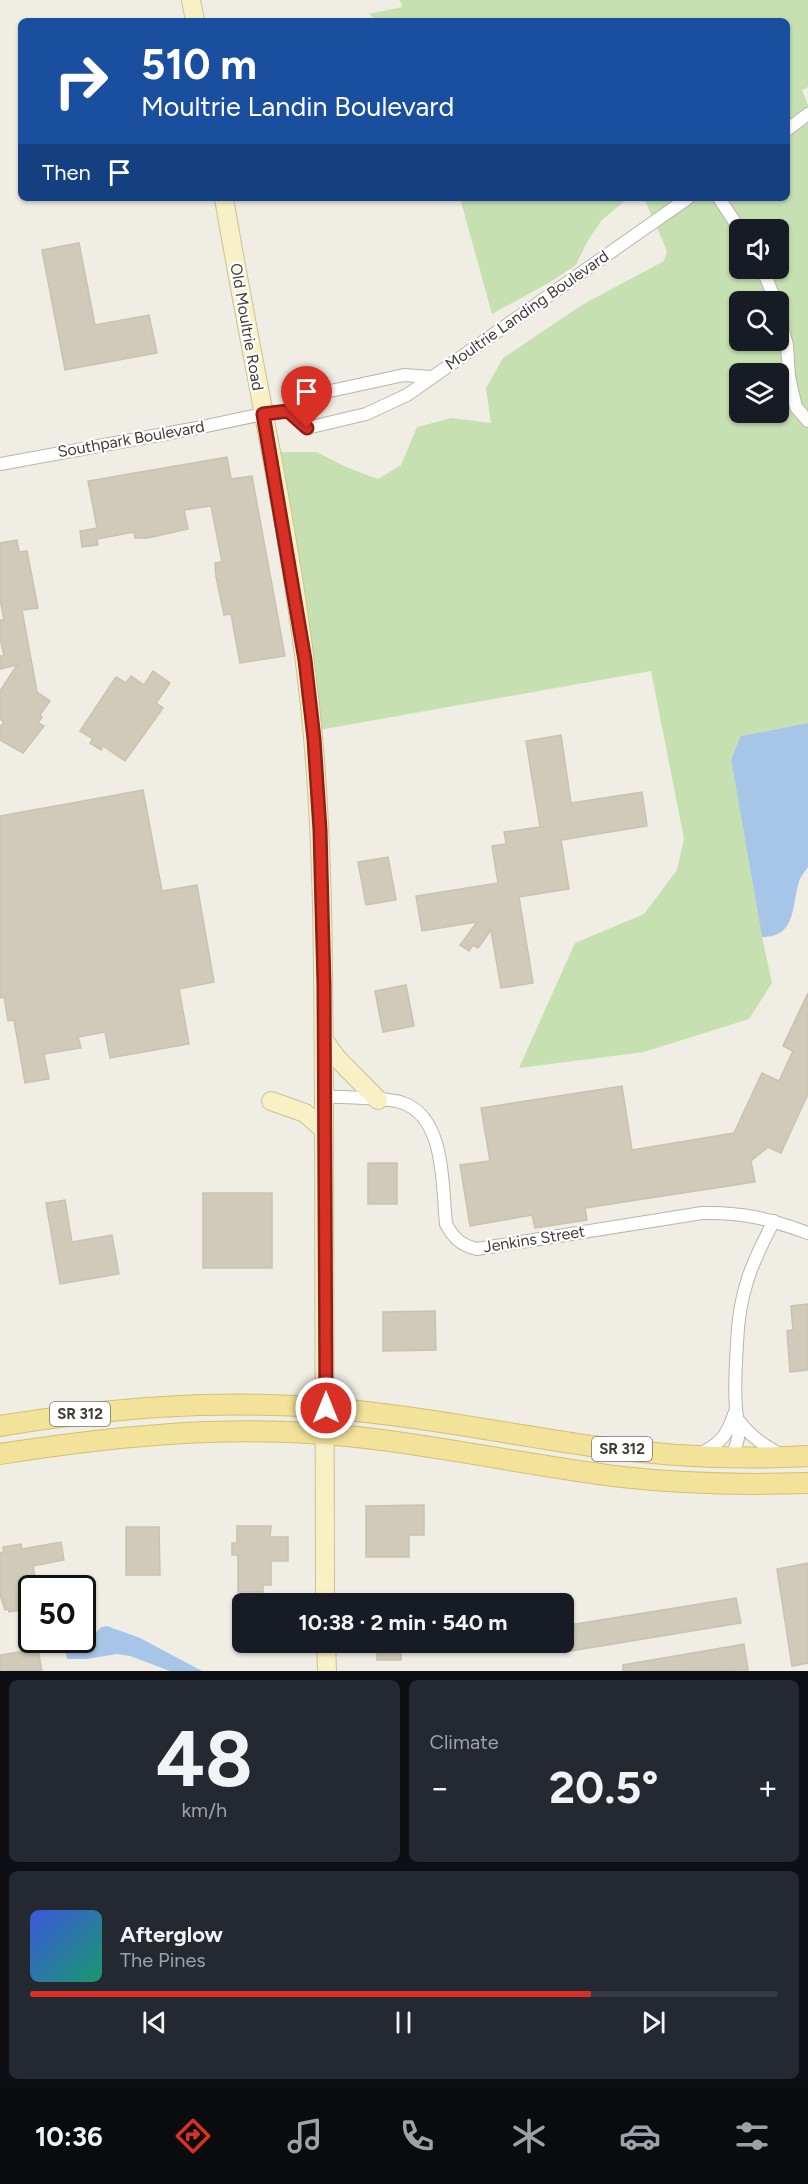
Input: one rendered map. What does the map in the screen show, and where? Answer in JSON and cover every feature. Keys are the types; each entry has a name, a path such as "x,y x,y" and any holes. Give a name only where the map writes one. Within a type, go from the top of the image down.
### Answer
{"main road":[{"path":"191,0 194,18"},
{"name":"Old Moultrie Road","path":"225,201 305,660 314,739 320,830 324,1040 326,1593"},
{"path":"324,1040 336,1057 378,1100"},
{"path":"271,1101 305,1113 324,1130"},
{"name":"SR 312","path":"6,1425 92,1412 189,1404 255,1404 384,1414 592,1446 732,1457 808,1456"},
{"path":"6,1425 8,1453"},
{"name":"SR 312","path":"8,1453 95,1439 173,1432 326,1434 613,1476 717,1484 808,1483"},
{"path":"667,1481 710,1470 732,1457"},
{"path":"326,1653 327,1671"}],"street":[{"path":"790,128 808,114"},
{"name":"Moultrie Landing Boulevard","path":"288,411 298,398 404,375 431,377 684,201"},
{"path":"721,201 733,219"},
{"path":"788,351 789,377 796,406 808,421"},
{"path":"288,411 307,428 366,414 407,395 431,377"},
{"name":"Southpark Boulevard","path":"0,464 288,411"},
{"name":"Jenkins Street","path":"324,1096 405,1103 424,1118 433,1130 438,1153 447,1224 452,1235 467,1246 477,1249 702,1214 730,1213 774,1221"},
{"path":"732,1457 739,1442 737,1341 742,1292 756,1255 774,1221 808,1233"},
{"path":"695,1455 713,1447 723,1438 738,1414"},
{"path":"738,1414 748,1433 761,1444 784,1457"}],"green space":[{"path":"400,0 808,0 808,87 802,90 808,105 808,723 742,736 731,758 772,983 749,1019 644,1052 519,1068 575,943 644,914 677,870 684,839 651,671 319,730 277,452 317,452 346,467 378,479 401,465 417,427 452,418 491,423 486,388 503,358 582,305 664,261 667,251 645,201 790,201 790,18 374,18 369,14 402,7"},
{"path":"461,201 624,201 601,221 576,265 492,314"}],"water":[{"path":"808,723 808,867 800,879 787,925 774,936 762,937 731,759 741,736"},
{"path":"107,1626 140,1638 202,1671 170,1671 130,1656 117,1654 87,1659 67,1659 66,1653 96,1653 96,1632 101,1627"}],"building":[{"path":"79,243 95,325 149,315 157,353 65,370 42,250"},
{"path":"227,457 231,479 252,476 285,656 240,663 231,614 224,615 216,577 215,563 222,562 211,506 184,510 188,529 148,538 135,538 134,532 97,539 98,545 82,547 80,531 97,528 88,481"},
{"path":"17,540 19,552 27,551 38,608 22,610 37,692 50,701 40,715 42,717 38,723 44,726 23,753 0,740 0,727 4,722 0,719 0,691 17,665 0,669 0,656 4,656 0,638 0,620 4,620 0,599 0,543"},
{"path":"153,671 170,683 156,703 163,708 125,761 103,746 101,750 90,743 93,739 80,731 116,677 126,683 131,676 144,685"},
{"path":"561,735 571,803 642,792 647,826 561,840 569,889 519,897 533,983 501,988 491,930 478,948 473,945 469,951 460,945 477,922 422,931 416,896 498,883 492,846 506,844 504,832 540,827 526,741"},
{"path":"143,790 162,891 197,885 214,982 179,989 189,1044 110,1058 105,1032 78,1037 81,1048 44,1054 49,1079 25,1083 14,1020 8,1021 4,997 0,998 0,816"},
{"path":"388,857 396,900 366,905 358,862"},
{"path":"406,985 414,1026 383,1032 375,991"},
{"path":"808,993 808,1094 781,1153 768,1147 751,1161 755,1182 585,1208 587,1220 535,1228 532,1215 470,1226 460,1165 490,1161 481,1108 622,1086 632,1150 734,1133 762,1073 779,1081 793,1051 783,1046"},
{"path":"368,1163 397,1163 397,1204 368,1204"},
{"path":"203,1193 272,1193 272,1268 203,1268"},
{"path":"65,1200 72,1242 112,1235 119,1274 60,1284 46,1203"},
{"path":"808,1304 808,1370 790,1372 787,1331 793,1330 791,1306"},
{"path":"435,1311 436,1350 383,1351 383,1312"},
{"path":"424,1505 424,1535 409,1535 409,1557 366,1557 366,1506"},
{"path":"237,1526 271,1526 270,1537 288,1537 288,1561 271,1561 271,1585 263,1585 263,1592 238,1592 238,1555 232,1555 232,1543 237,1543"},
{"path":"126,1527 159,1527 160,1575 126,1575"},
{"path":"61,1542 64,1560 33,1566 35,1575 18,1575 18,1610 9,1612 8,1609 5,1610 0,1595 0,1553 4,1552 3,1547 21,1544 22,1549"},
{"path":"808,1563 808,1663 792,1666 777,1569"},
{"path":"736,1598 741,1623 574,1650 574,1624"},
{"path":"744,1644 748,1670 623,1671 623,1665"},
{"path":"18,1652 39,1653 42,1671 0,1671 0,1655"},
{"path":"377,1653 401,1653 401,1660 377,1660"}],"route":[{"path":"307,428 288,411 263,414 305,660 314,739 320,830 324,985 326,1408"}]}
